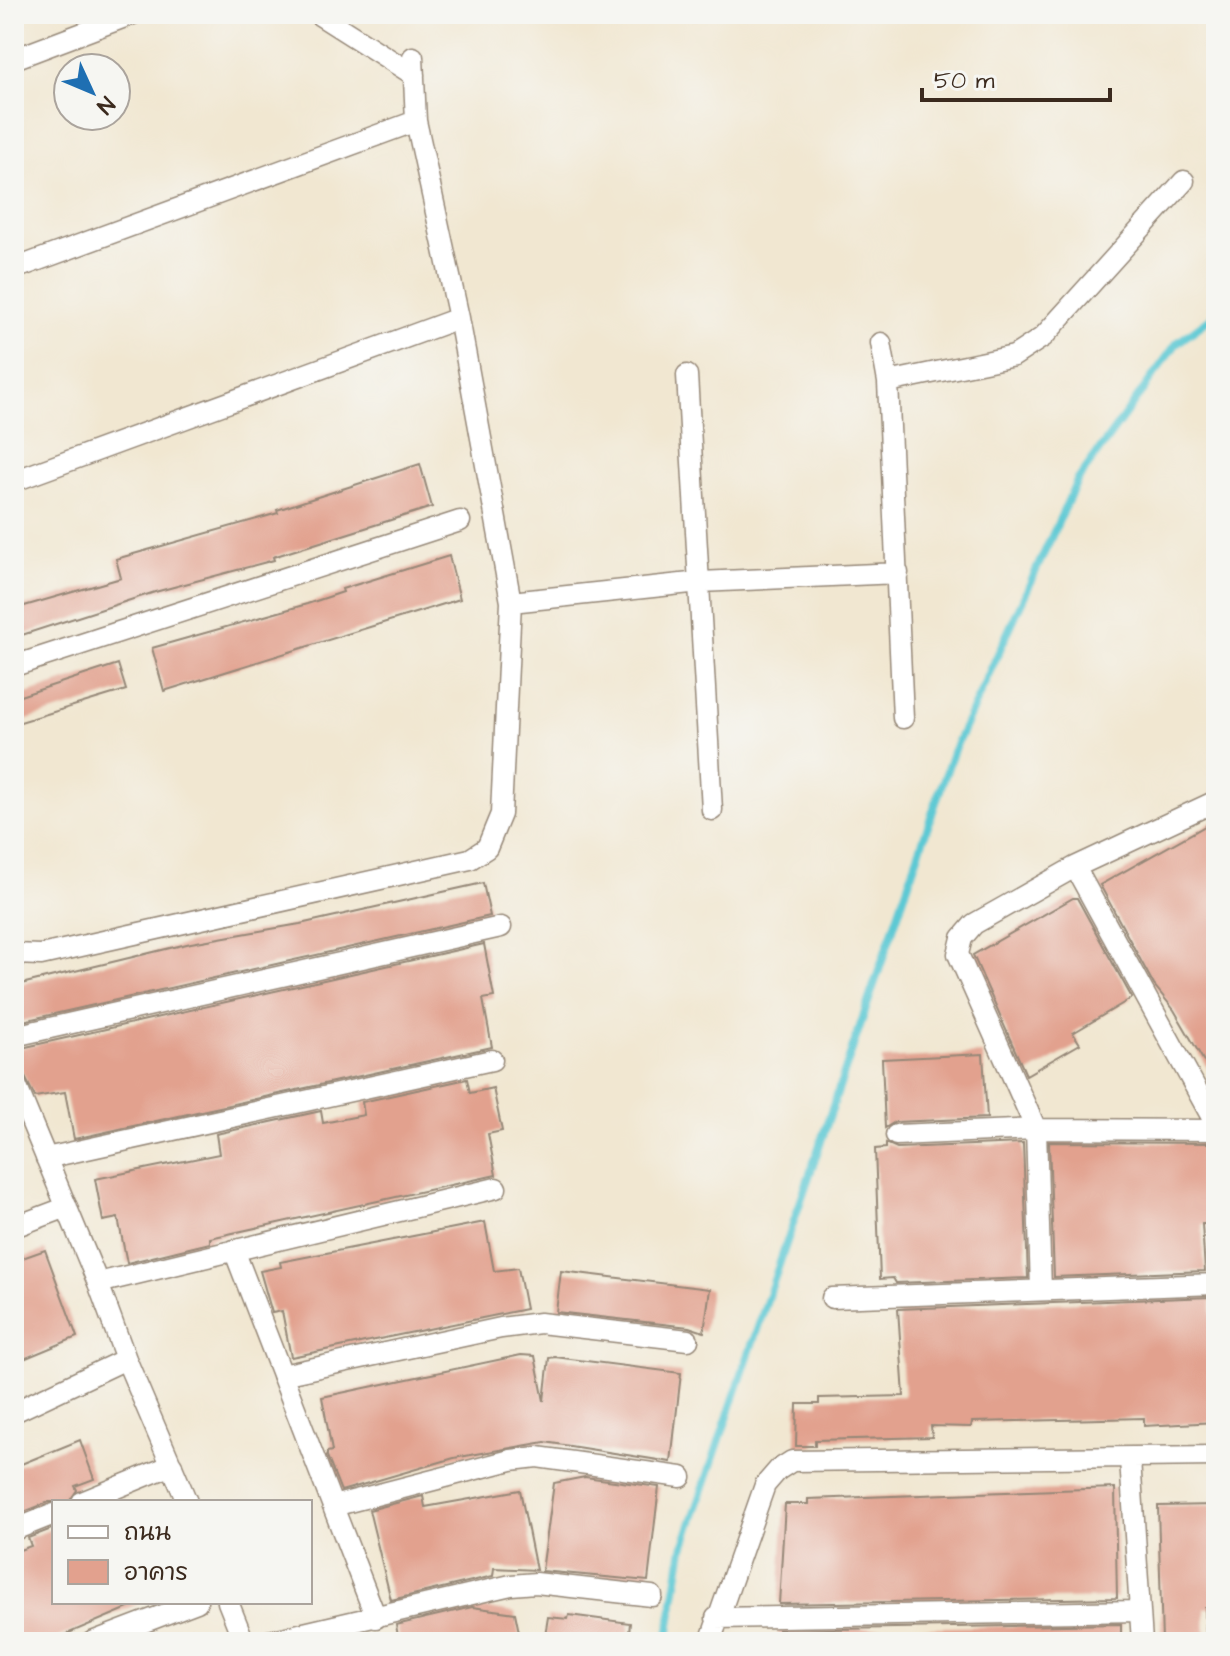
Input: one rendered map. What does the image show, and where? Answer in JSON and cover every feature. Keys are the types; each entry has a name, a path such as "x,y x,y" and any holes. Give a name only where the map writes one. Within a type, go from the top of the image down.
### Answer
{"street":[{"path":"14,59 133,14"},
{"path":"14,954 41,955 470,859 487,848 501,814 511,602 459,318 416,121 414,66 318,14"},
{"path":"14,269 416,121"},
{"path":"888,382 1014,356 1043,337 1184,181"},
{"path":"14,481 459,318"},
{"path":"881,343 888,382 903,718"},
{"path":"687,375 712,810"},
{"path":"14,666 460,521"},
{"path":"511,602 700,582 898,573"},
{"path":"1041,1290 1036,1129 958,954 962,938 974,924 1075,867 1216,801"},
{"path":"896,1135 1036,1129 1216,1127 1075,867"},
{"path":"14,1036 501,927"},
{"path":"46,1158 492,1060"},
{"path":"14,1080 186,1500"},
{"path":"98,1283 496,1188"},
{"path":"14,1227 67,1207"},
{"path":"234,1250 376,1618"},
{"path":"832,1298 1216,1284"},
{"path":"282,1375 501,1328 540,1323 688,1340"},
{"path":"14,1412 126,1359"},
{"path":"710,1642 765,1485 778,1470 792,1461 1216,1456"},
{"path":"333,1506 511,1460 537,1457 681,1477"},
{"path":"1130,1459 1142,1642"},
{"path":"87,1500 172,1465"},
{"path":"14,1530 52,1515"},
{"path":"265,1642 523,1584 652,1596"},
{"path":"92,1642 192,1604"},
{"path":"229,1604 244,1642"},
{"path":"716,1618 1140,1611"}],"building":[{"path":"420,464 432,507 273,557 274,560 155,592 19,636 14,609 121,578 116,559 278,513 277,510"},
{"path":"449,556 460,599 164,691 152,648 307,604 343,592 342,589"},
{"path":"118,664 126,690 14,724 14,698"},
{"path":"1216,820 1216,1082 1174,1010 1154,985 1100,885"},
{"path":"483,883 490,916 14,1023 14,986 17,985 191,943 300,924"},
{"path":"1077,898 1132,998 1073,1033 1080,1044 1026,1075 973,955"},
{"path":"484,944 494,997 483,999 492,1047 74,1139 65,1092 35,1097 21,1069 17,1049"},
{"path":"983,1054 987,1118 895,1122 885,1128 882,1059"},
{"path":"467,1079 470,1093 493,1088 502,1131 488,1134 496,1175 210,1238 210,1243 127,1263 118,1218 103,1221 95,1179 219,1154 216,1134 321,1111 323,1123 364,1115 362,1102"},
{"path":"1049,1142 1216,1143 1216,1224 1202,1224 1205,1271 1054,1277"},
{"path":"886,1143 897,1148 1023,1143 1028,1278 896,1283 893,1278 880,1279 875,1149 886,1148"},
{"path":"485,1222 494,1271 518,1268 526,1309 291,1357 282,1311 272,1313 260,1271 281,1267 280,1262"},
{"path":"45,1250 77,1337 14,1363 14,1261"},
{"path":"561,1271 710,1289 704,1332 689,1327 556,1312"},
{"path":"1211,1297 1216,1422 1144,1426 1144,1418 972,1422 971,1427 931,1426 932,1437 815,1440 815,1446 796,1446 797,1404 819,1404 819,1398 904,1396 898,1309"},
{"path":"521,1355 535,1356 544,1401 549,1358 681,1373 671,1462 545,1442 454,1458 341,1491 327,1456 327,1452 332,1451 322,1397"},
{"path":"80,1440 94,1479 75,1486 77,1490 70,1500 52,1500 19,1514 14,1500 14,1467"},
{"path":"585,1477 659,1487 648,1581 542,1571 554,1483"},
{"path":"1115,1488 1117,1598 779,1604 785,1504 808,1504 808,1499"},
{"path":"520,1490 536,1570 494,1568 493,1576 391,1600 369,1510 423,1496 425,1507"},
{"path":"1216,1505 1216,1608 1205,1608 1206,1642 1162,1642 1158,1506"},
{"path":"52,1529 52,1604 138,1604 57,1638 58,1642 14,1642 14,1552 31,1546 28,1538"},
{"path":"472,1607 515,1613 521,1642 399,1642 396,1625"},
{"path":"569,1615 630,1623 628,1642 544,1642 548,1617 568,1619"},
{"path":"1121,1624 1121,1642 778,1642 778,1630"}],"waterway":[{"path":"667,1642 683,1548 953,752 1077,481 1177,343 1216,314"}]}
